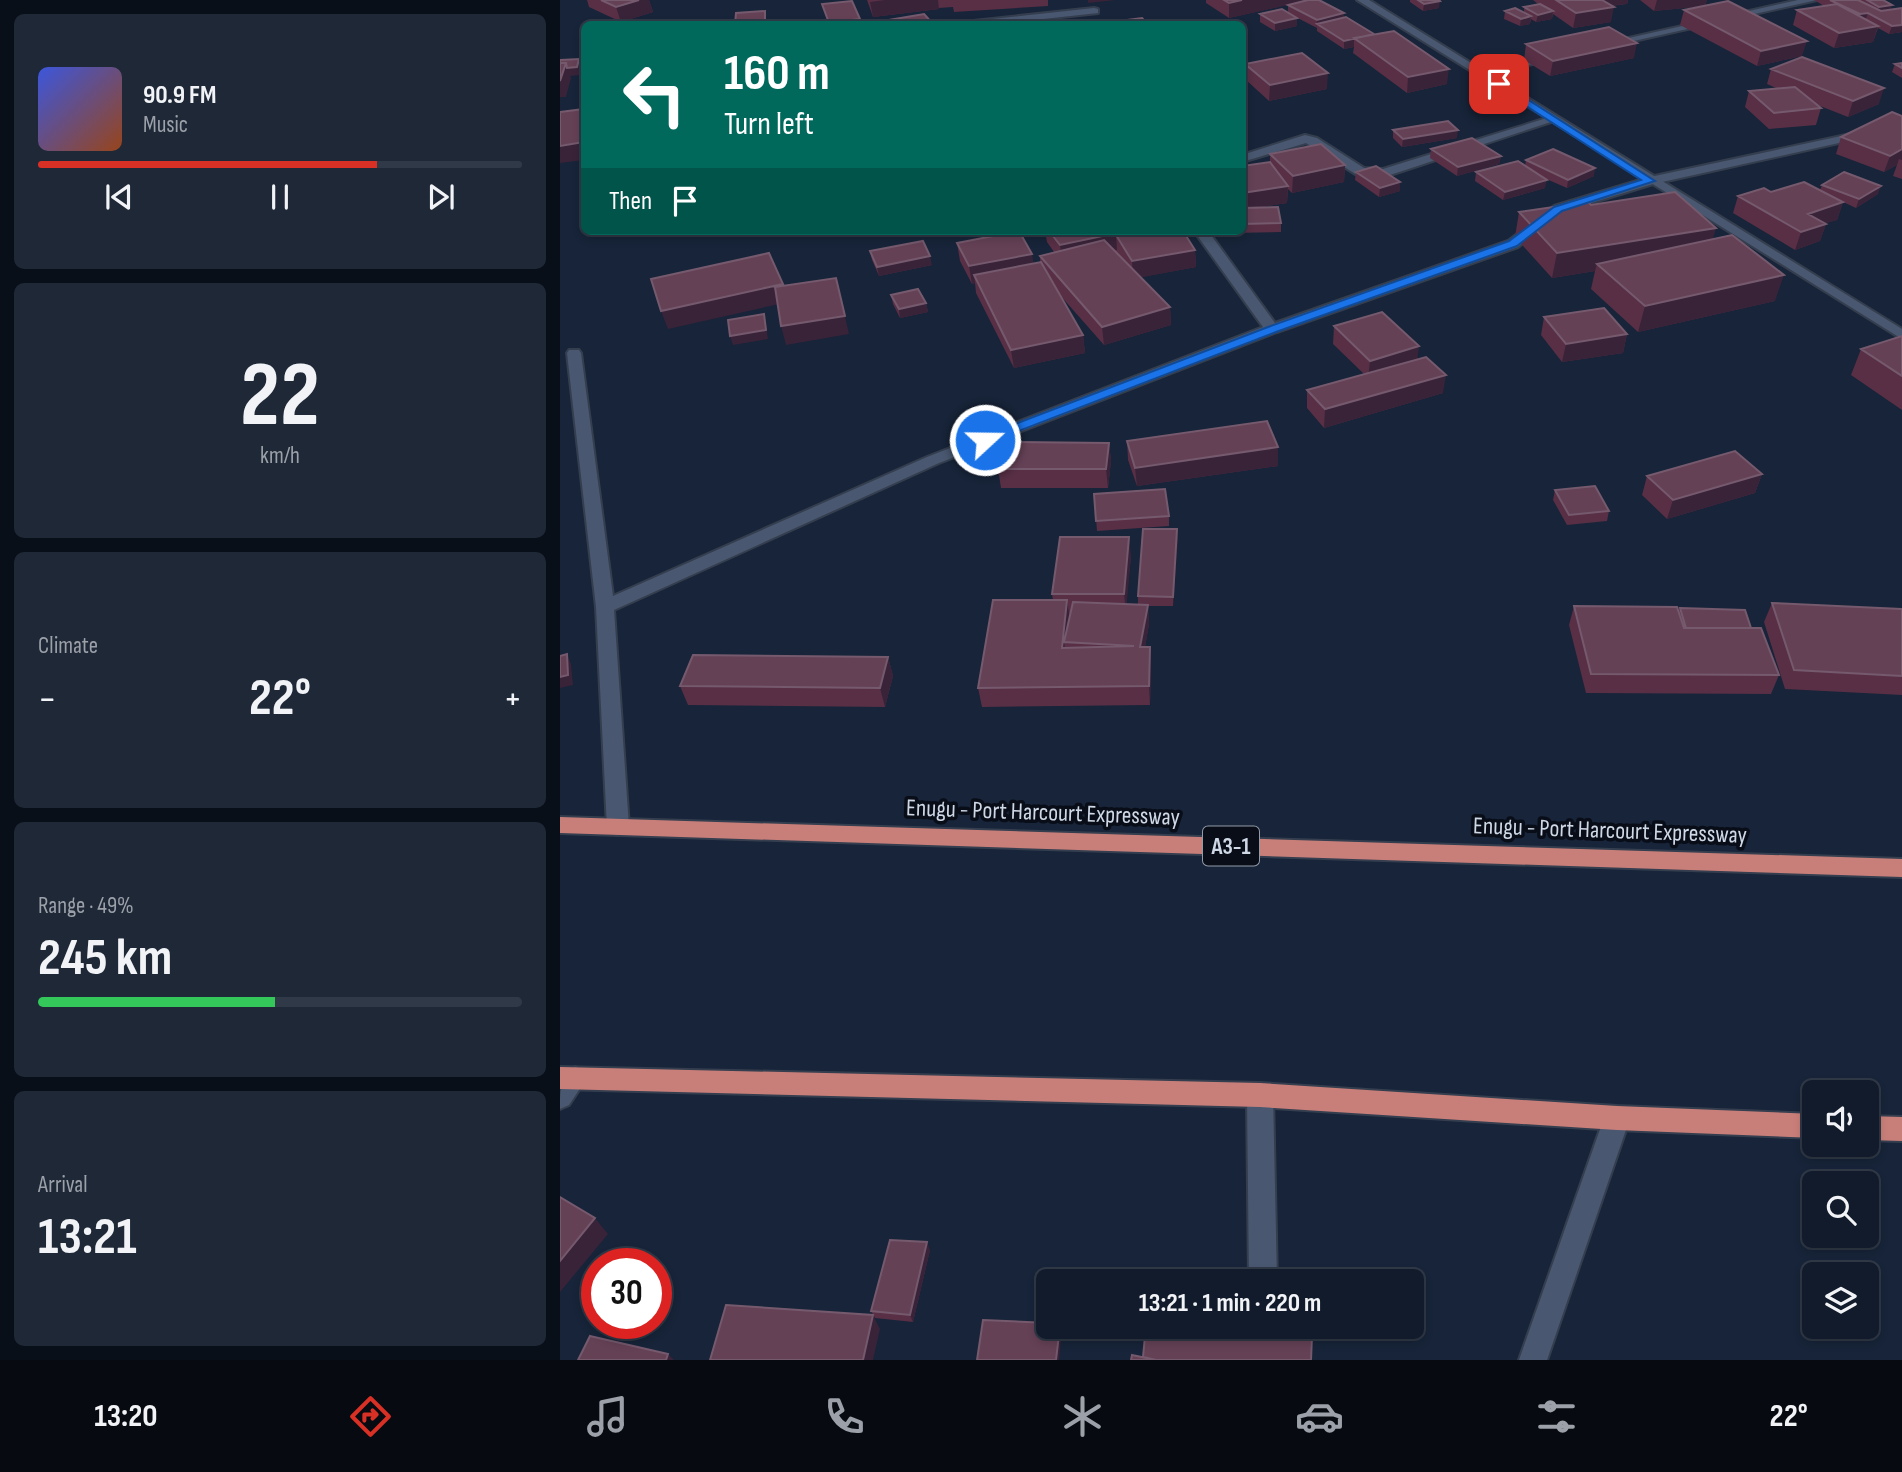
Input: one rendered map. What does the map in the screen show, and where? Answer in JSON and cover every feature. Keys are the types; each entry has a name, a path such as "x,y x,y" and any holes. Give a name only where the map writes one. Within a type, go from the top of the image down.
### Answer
{"highway":[{"name":"Enugu - Port Harcourt Expressway","path":"560,825 1902,868"},
{"path":"565,1084 1260,1095 1616,1118 1802,1125"},
{"path":"1879,1128 1902,1129"}],"street":[{"path":"1362,0 1902,335"},
{"path":"1589,48 1812,0"},
{"path":"1013,21 1094,11"},
{"path":"1480,73 1562,54"},
{"path":"1246,158 1305,139 1313,140 1361,172 1384,173 1554,119"},
{"path":"605,607 933,460 1272,329 1513,244 1558,209 1650,181 1902,127"},
{"path":"1204,235 1272,329"},
{"path":"574,353 605,607 618,827"},
{"path":"1260,1095 1263,1269"},
{"path":"1534,1360 1616,1118"},
{"path":"1245,1360 1251,1339"}],"building":[{"path":"601,0 639,0 616,7"},
{"path":"1319,0 1344,13 1317,20 1288,5"},
{"path":"1418,0 1439,0 1440,1 1424,4"},
{"path":"1556,0 1602,0 1614,7 1576,13"},
{"path":"1830,0 1858,0 1881,11 1902,8 1902,25 1892,26 1868,13 1860,14"},
{"path":"1867,0 1883,0 1892,5 1879,7"},
{"path":"852,1 860,19 828,21 822,4"},
{"path":"1728,1 1807,41 1761,51 1684,10"},
{"path":"1540,4 1553,11 1538,15 1524,7"},
{"path":"1837,4 1878,26 1839,33 1797,10"},
{"path":"1515,8 1531,16 1521,19 1505,11"},
{"path":"1282,9 1297,18 1275,23 1260,14"},
{"path":"765,11 765,21 735,21 736,13"},
{"path":"924,14 930,21 883,21"},
{"path":"1346,17 1374,34 1344,41 1317,24"},
{"path":"1142,18 1144,21 1119,21"},
{"path":"1609,27 1637,43 1553,61 1526,44"},
{"path":"1394,31 1449,69 1408,77 1354,38"},
{"path":"1302,53 1328,73 1270,85 1246,64"},
{"path":"1802,57 1884,88 1853,101 1771,69"},
{"path":"579,59 577,67 567,68 566,63 560,63 560,60"},
{"path":"560,63 566,63 560,81"},
{"path":"1795,87 1821,108 1774,113 1749,91"},
{"path":"581,109 581,142 560,146 560,112"},
{"path":"1892,112 1902,116 1902,149 1890,156 1841,137"},
{"path":"1448,121 1458,130 1403,139 1393,130"},
{"path":"1472,138 1501,156 1458,167 1431,149"},
{"path":"1321,144 1345,165 1293,176 1270,154"},
{"path":"1553,149 1595,168 1568,180 1526,160"},
{"path":"1518,161 1547,180 1505,192 1476,172"},
{"path":"1270,162 1288,186 1246,192 1246,165"},
{"path":"1376,166 1400,182 1380,188 1356,172"},
{"path":"1844,172 1881,186 1859,199 1822,185"},
{"path":"1804,182 1843,202 1808,214 1826,224 1801,232 1738,196 1764,188 1771,192"},
{"path":"1675,192 1716,228 1557,253 1519,212 1588,202 1591,205"},
{"path":"1278,207 1281,223 1246,224 1246,208"},
{"path":"998,235 1021,235 1032,254 969,266 957,243"},
{"path":"1052,235 1108,235 1060,245"},
{"path":"1116,235 1186,235 1195,250 1132,261"},
{"path":"1732,235 1784,275 1645,306 1597,264"},
{"path":"1104,240 1170,307 1102,327 1040,256"},
{"path":"923,241 930,256 877,267 870,251"},
{"path":"769,253 783,284 661,311 651,279"},
{"path":"1041,262 1083,335 1011,350 974,275"},
{"path":"836,278 845,316 781,326 775,287"},
{"path":"918,289 926,303 899,309 891,295"},
{"path":"1604,308 1627,334 1566,344 1544,317"},
{"path":"1382,312 1419,346 1370,361 1334,326"},
{"path":"764,314 766,330 730,336 728,320"},
{"path":"1902,336 1902,376 1861,349"},
{"path":"1426,357 1446,375 1325,409 1307,390"},
{"path":"1267,421 1278,447 1135,468 1127,441"},
{"path":"1004,442 1109,443 1106,469 998,469"},
{"path":"1735,451 1762,474 1673,500 1647,476"},
{"path":"1595,486 1609,511 1569,515 1555,490"},
{"path":"1165,489 1169,516 1096,521 1094,494"},
{"path":"1143,529 1177,529 1173,597 1138,596"},
{"path":"1060,537 1129,537 1124,594 1052,594"},
{"path":"993,600 1067,600 1062,648 1134,646 1064,642 1073,602 1148,605 1140,647 1150,647 1149,686 978,688"},
{"path":"1772,603 1902,609 1902,676 1794,670"},
{"path":"1574,606 1677,607 1684,628 1761,628 1779,675 1591,674"},
{"path":"1680,608 1745,610 1751,628 1686,628"},
{"path":"567,654 568,675 560,677 560,656"},
{"path":"693,655 888,657 880,688 680,686"},
{"path":"560,1197 595,1218 560,1261"},
{"path":"890,1240 927,1242 910,1315 871,1311"},
{"path":"726,1305 873,1315 863,1360 710,1360"},
{"path":"983,1320 1036,1322 1036,1339 1058,1339 1056,1360 977,1360"},
{"path":"588,1339 603,1339 668,1354 666,1360 578,1360"},
{"path":"1145,1339 1312,1339 1311,1360 1156,1360 1143,1357"},
{"path":"1132,1355 1156,1360 1131,1360"}],"route":[{"path":"985,440 1272,329 1513,244 1558,209 1650,181 1499,84"}]}
